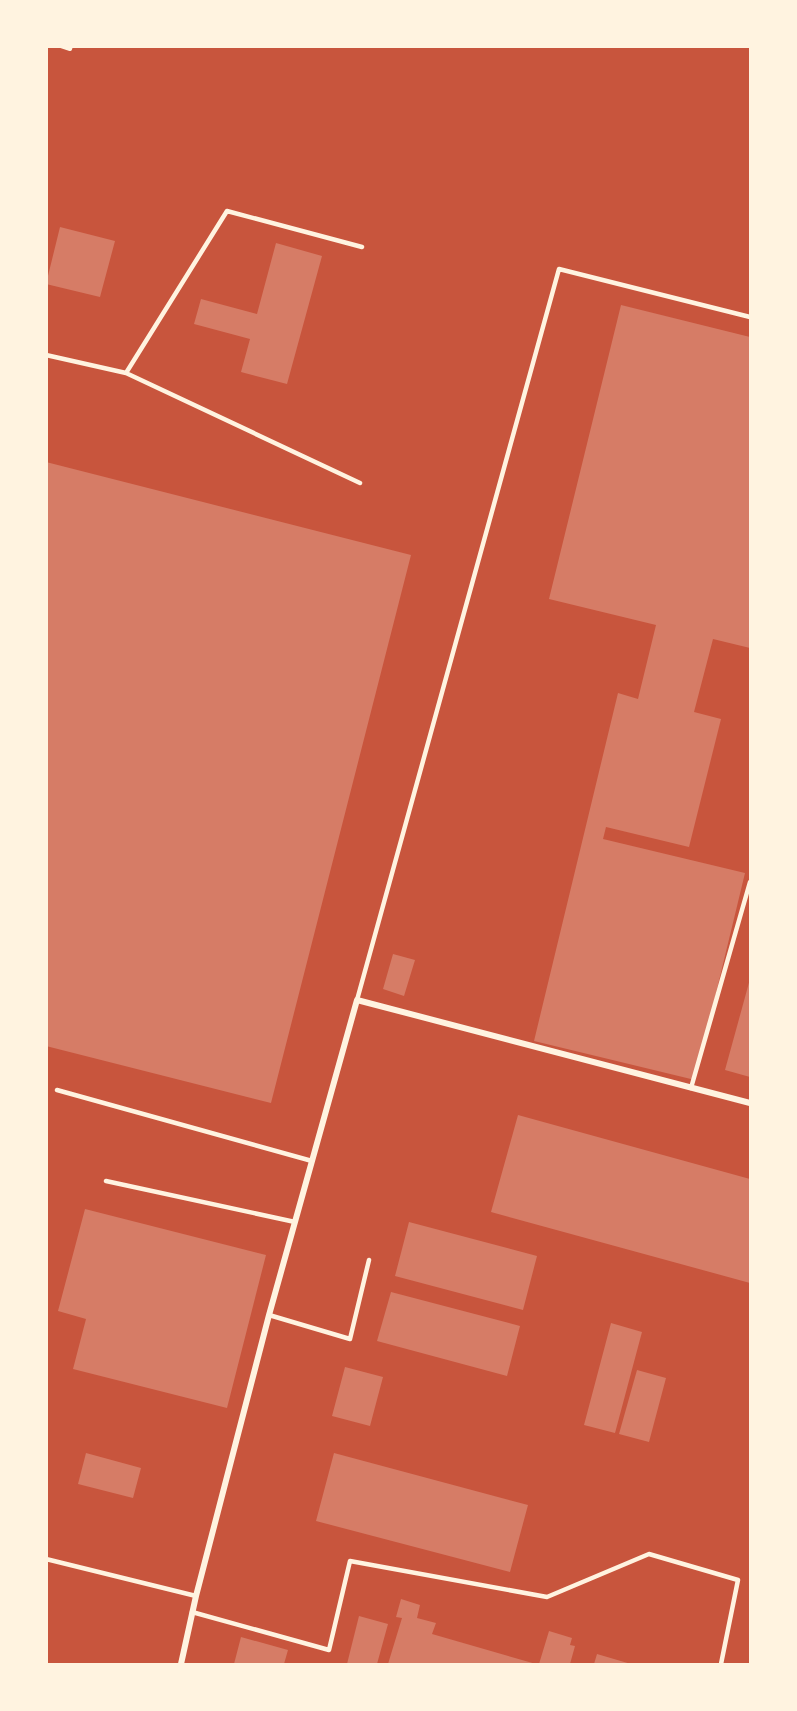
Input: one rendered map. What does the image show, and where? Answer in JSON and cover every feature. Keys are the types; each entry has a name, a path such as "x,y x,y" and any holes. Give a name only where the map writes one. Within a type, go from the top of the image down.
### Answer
{"street":[{"path":"181,1665 196,1596 269,1315 357,999 750,1103"}],"lane":[{"path":"126,374 227,211 362,247"},
{"path":"357,999 559,269 750,317"},
{"path":"46,355 126,374 360,483"},
{"path":"691,1088 750,882"},
{"path":"57,1090 312,1161"},
{"path":"106,1181 295,1222"},
{"path":"269,1315 350,1339 369,1260"},
{"path":"192,1612 329,1650 350,1561 547,1597 649,1554 738,1580 722,1665"},
{"path":"46,1559 196,1596"}],"path":[{"path":"61,46 70,46"}],"building":[{"path":"60,227 115,241 100,297 46,284"},
{"path":"276,243 322,256 287,384 241,372 250,339 194,324 201,299 257,314"},
{"path":"621,305 750,337 750,648 713,639 694,712 721,719 689,847 606,827 603,839 745,873 695,1080 534,1041 618,693 638,699 656,625 549,599"},
{"path":"46,462 411,555 271,1103 46,1046"},
{"path":"393,954 415,960 404,996 383,989"},
{"path":"750,979 750,1077 725,1070"},
{"path":"518,1115 750,1179 750,1283 491,1212"},
{"path":"85,1209 266,1255 227,1408 73,1369 86,1319 58,1311"},
{"path":"409,1222 537,1256 523,1310 395,1276"},
{"path":"391,1292 520,1326 507,1376 377,1341"},
{"path":"611,1323 642,1332 615,1433 584,1425"},
{"path":"345,1367 383,1377 370,1426 332,1416"},
{"path":"637,1370 666,1378 649,1442 619,1434"},
{"path":"86,1453 141,1468 133,1498 78,1484"},
{"path":"334,1453 528,1505 510,1572 316,1521"},
{"path":"401,1599 420,1605 417,1618 436,1623 432,1634 536,1664 388,1664 402,1618 396,1617"},
{"path":"359,1616 388,1624 377,1664 347,1664"},
{"path":"549,1631 572,1638 570,1645 575,1646 570,1664 539,1664"},
{"path":"241,1637 288,1650 284,1664 234,1664"},
{"path":"597,1654 631,1664 594,1664"}]}
